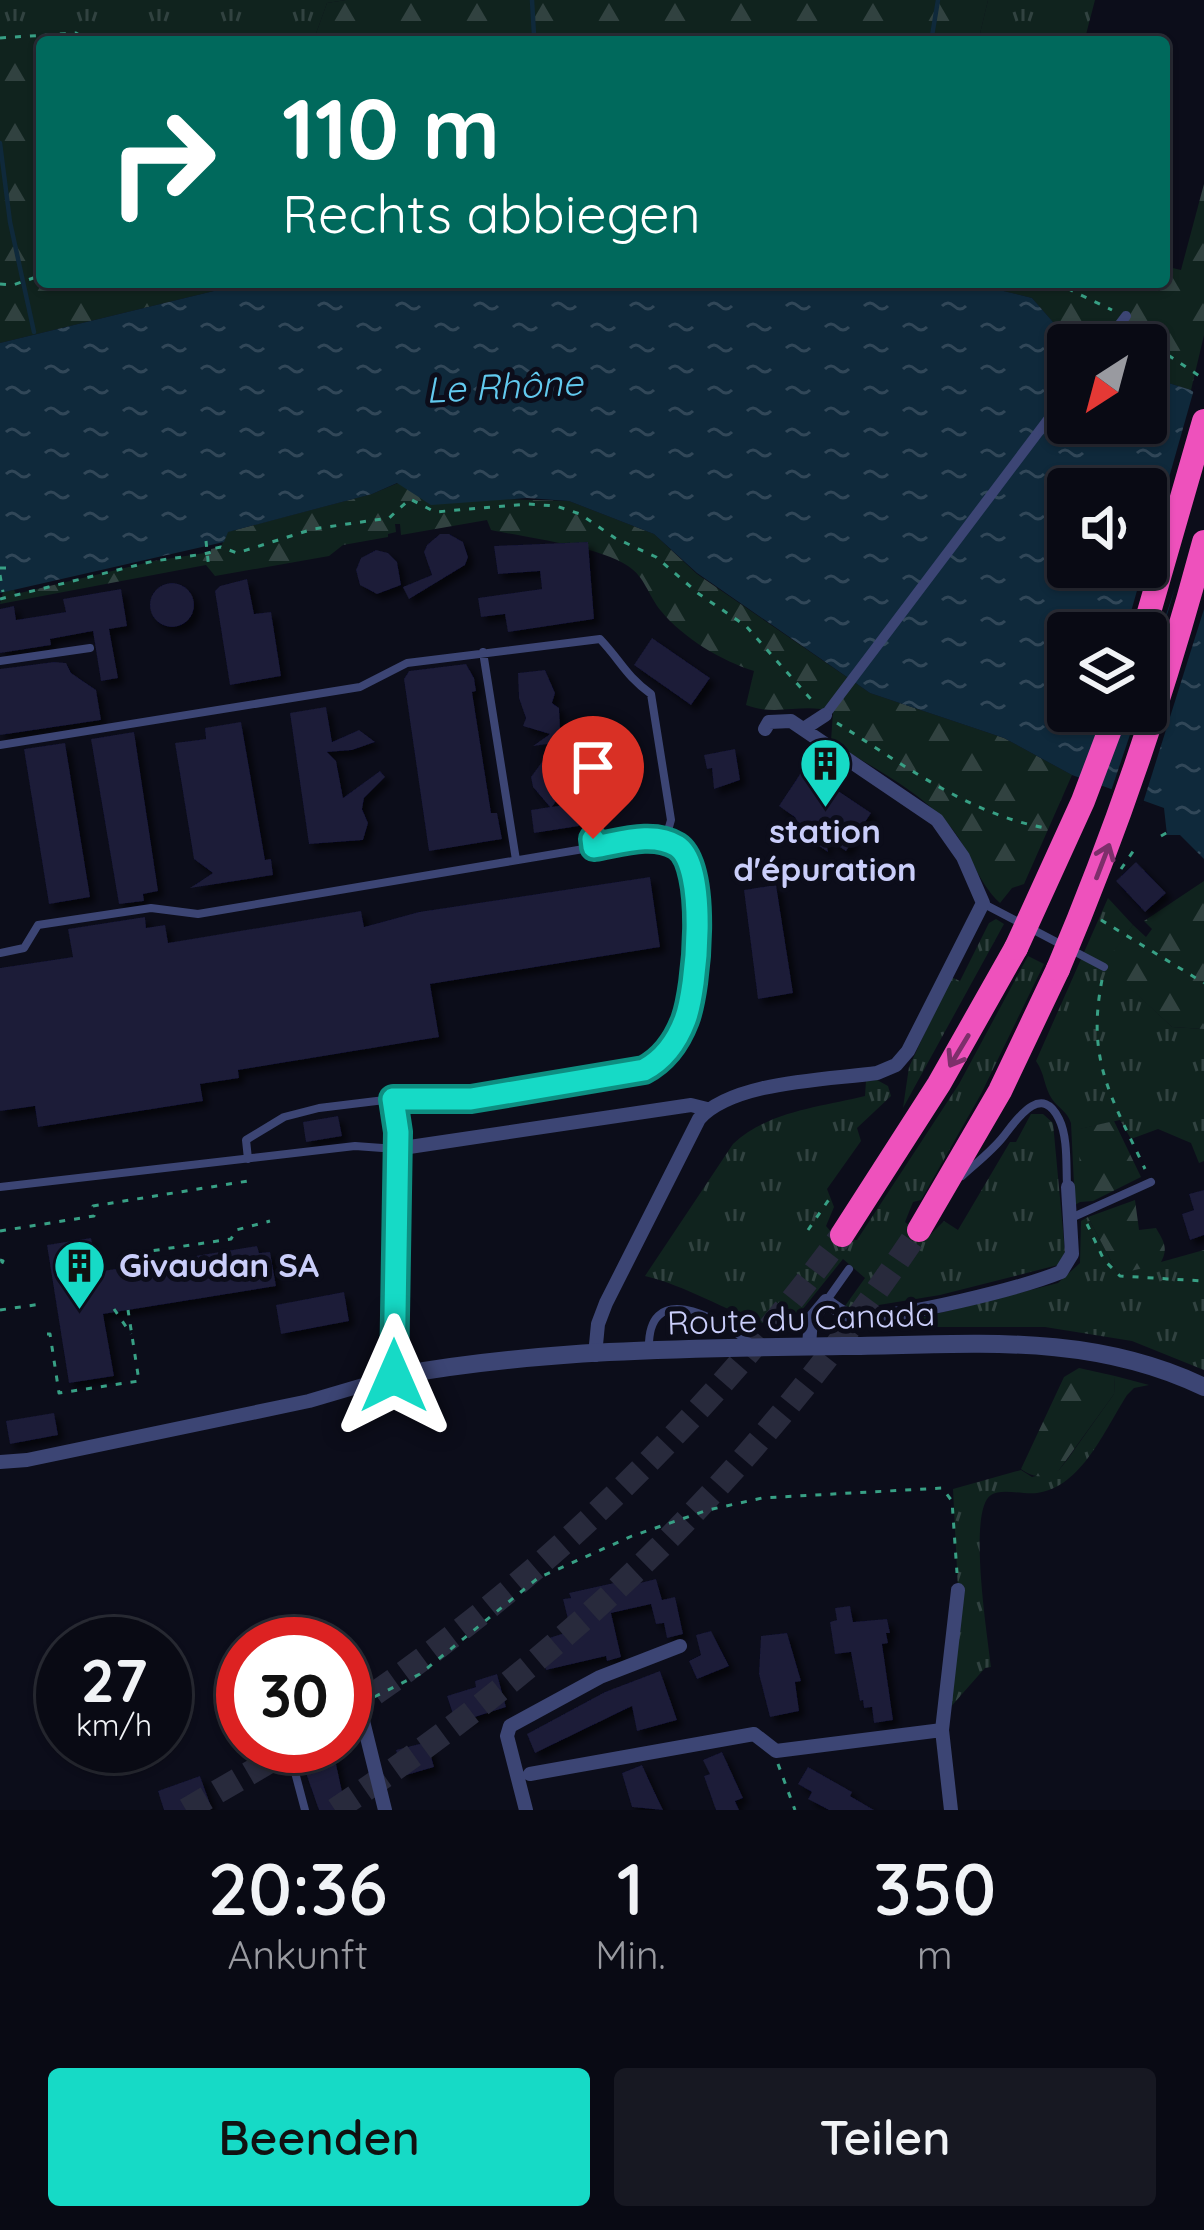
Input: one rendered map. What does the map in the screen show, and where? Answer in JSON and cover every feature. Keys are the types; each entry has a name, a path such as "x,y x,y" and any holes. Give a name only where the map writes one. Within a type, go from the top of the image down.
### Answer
{"highway":[{"path":"1149,612 1204,421"},
{"path":"919,1230 1000,1091 1058,969 1108,848 1148,733 1204,542"},
{"path":"842,1234 949,1068 1016,948 1109,732"}],"street":[{"path":"1120,324 1125,318"},
{"path":"805,728 828,713 1047,421"},
{"path":"596,1355 598,1324 606,1303 693,1128 707,1109 736,1094 896,1065 908,1051 983,904 963,856 937,820 805,728 791,721 769,722 764,729"},
{"path":"0,1462 308,1401 394,1376 396,1149 691,1106 707,1109"},
{"path":"809,1346 812,1319 826,1301 847,1315 866,1316 939,1304 1066,1268 1072,1259 1074,1217 1068,1186"},
{"name":"Route du Canada","path":"394,1376 490,1362 596,1355 987,1342 1073,1347 1153,1365 1204,1387"},
{"path":"951,1810 942,1730 958,1590"},
{"path":"526,1810 509,1749 509,1726 600,1677 680,1646"},
{"path":"530,1774 754,1734 776,1751 942,1730"},
{"path":"372,1757 385,1810"}],"lane":[{"path":"0,745 360,687 407,664 600,639 626,675 651,694 671,820 665,841"},
{"path":"0,661 90,648"},
{"path":"484,652 517,860"},
{"path":"586,790 594,847"},
{"path":"0,953 24,948 38,926 152,908 198,914 644,839 665,841 683,850 692,865 697,927 689,1007 662,1058 627,1074 471,1099 393,1099 284,1117 246,1140 248,1160"},
{"path":"983,904 1104,968"},
{"path":"0,1187 355,1145 396,1149 393,1099"},
{"path":"939,1198 1003,1138 1022,1110 1033,1105 1047,1107 1060,1120 1068,1186"},
{"path":"1074,1217 1151,1182"},
{"path":"826,1301 849,1269"},
{"path":"649,1353 652,1320 660,1311 672,1308 738,1334 754,1347"},
{"path":"296,1773 305,1810"}],"path":[{"path":"0,38 81,36"},
{"path":"0,284 36,277"},
{"path":"1066,288 1125,318 1204,379"},
{"path":"0,599 211,549 221,547 237,554 313,529 374,522 389,518 410,499 435,512 513,504 556,506 580,514 671,567 699,594 746,626 828,713 962,798 994,814 1045,828"},
{"path":"206,541 209,570"},
{"path":"2,570 3,592"},
{"path":"1161,836 1168,832"},
{"path":"1114,843 1135,850"},
{"path":"1101,920 1204,983"},
{"path":"1104,968 1094,1018 1105,1076 1111,1102 1151,1182"},
{"path":"0,1231 94,1216 93,1206 254,1180"},
{"path":"808,1230 832,1195"},
{"path":"1074,1217 1097,1239 1104,1260 1120,1276 1204,1281"},
{"path":"124,1255 231,1239 236,1230 270,1221"},
{"path":"0,1310 41,1304"},
{"path":"114,1309 132,1335"},
{"path":"46,1334 50,1334 59,1393 139,1381 128,1310"},
{"path":"372,1697 420,1674 546,1574 632,1536 762,1498 942,1488 952,1501 958,1590"},
{"path":"776,1751 795,1810"}],"green space":[{"path":"0,0 346,0 327,3 315,36 76,34 36,36 36,45 0,50"},
{"path":"988,0 1095,0 1086,36 979,36"},
{"path":"988,0 979,36 315,36 327,3"},
{"path":"36,44 36,288 226,288 0,343 0,50"},
{"path":"1204,184 1204,335 1191,390 1167,383 1167,324 1055,324 1032,298 991,288 1170,288 1170,267 1181,270"},
{"path":"398,483 497,499 569,501 654,534 697,574 870,693 1004,738 1072,775 1024,884 1012,888 1000,903 956,833 936,811 831,741 833,712 746,705 754,671 716,655 680,630 634,570 581,548 491,530 487,520 401,535 400,524 395,524 396,532 388,537 343,545 329,556 215,576 206,565 0,604 3,592 14,590 16,594 211,552 221,547 227,532"},
{"path":"1204,881 1204,1029 1172,1027 1104,964 1133,925 1146,937 1152,929 1144,921"},
{"path":"1108,898 1133,925 1105,964 1172,1027 1204,1029 1204,1161 1199,1163 1191,1143 1158,1129 1131,1139 1120,1120 1080,1129 1080,1202 1075,1205 1071,1123 1049,1094 1036,1061"},
{"path":"996,919 1004,924 903,1108 909,1067 951,977 960,981 989,923"},
{"path":"1028,956 1044,964 981,1094 905,1222 926,1239 944,1221 958,1230 1010,1142 1016,1142 1031,1114 1043,1114 1053,1123 1065,1252 1058,1265 940,1295 854,1309 845,1306 865,1278 843,1259 790,1331 645,1276 733,1144 779,1117 865,1096 866,1081 877,1080 888,1086 891,1096 857,1128 861,1141 827,1189 834,1207 826,1226 839,1241 857,1240 959,1084"},
{"path":"1114,1121 1141,1177 1093,1201 1080,1202 1079,1129"},
{"path":"1135,1200 1139,1230 1156,1228 1164,1254 1160,1264 1118,1274 1088,1217"},
{"path":"1088,1217 1118,1274 1204,1250 1204,1370 1132,1341 1045,1327 896,1327 897,1321 1058,1283 1080,1263 1081,1221"},
{"path":"1079,1368 1115,1376 1114,1394 1059,1470 1044,1476 1021,1469 1064,1377"},
{"path":"1115,1376 1149,1385 1127,1395 1101,1439 1067,1480 1037,1493 995,1493 984,1506 980,1549 991,1667 948,1710 958,1590 953,1489 1021,1470 1032,1477 1059,1470 1114,1394"}],"water":[{"name":"Le Rhône","path":"226,288 991,288 1032,298 1055,324 1047,324 1047,444 1167,444 1167,383 1191,390 1204,401 1204,859 1180,835 1167,835 1164,808 1072,775 1004,738 870,693 697,573 654,534 569,501 527,498 431,505 397,483 372,494 228,532 224,542 0,593 0,343"}],"pier":[{"path":"1195,386 1204,393 1204,609 1167,727 1167,615 1175,588 1167,612 1131,612 1138,588 1167,588 1167,485"},
{"path":"1131,732 1165,732 1142,806 1110,794"}],"building":[{"path":"440,534 463,542 468,557 465,565 409,599 403,587 432,575 424,552"},
{"path":"588,542 594,619 508,632 505,614 481,617 478,598 542,589 540,571 498,574 494,546"},
{"path":"376,550 397,562 401,585 377,594 360,585 356,570 361,558"},
{"path":"247,579 254,614 271,612 281,676 230,685 215,591"},
{"path":"172,583 188,589 194,605 188,621 172,627 156,621 150,605 156,589"},
{"path":"121,589 127,626 109,629 118,678 101,681 93,631 50,639 51,645 0,653 0,609 14,606 16,620 66,612 63,599"},
{"path":"652,638 710,678 691,705 634,665"},
{"path":"66,663 71,673 96,690 101,720 0,735 0,669"},
{"path":"466,664 474,678 476,691 472,692 491,813 497,813 502,839 429,851 404,679 409,671"},
{"path":"545,670 555,693 552,703 559,708 560,728 576,725 578,740 533,746 550,734 523,726 526,718 518,673"},
{"path":"326,707 332,742 359,730 375,742 327,752 336,761 343,798 380,771 385,777 364,798 362,809 368,823 363,840 309,844 290,713"},
{"path":"241,722 265,860 271,859 273,875 190,888 213,873 194,859 175,743 206,739 205,728"},
{"path":"134,732 158,891 143,894 144,901 119,904 91,739"},
{"path":"65,743 90,897 49,904 24,749"},
{"path":"735,749 740,780 714,789 712,768 707,769 704,755"},
{"path":"547,755 559,763 554,773 572,779 552,807 576,803 579,826 534,833 531,810 550,807 533,787 531,777"},
{"name":"station d'épuration","path":"804,768 871,813 846,851 825,837 828,852 788,825 796,818 779,806"},
{"path":"1136,862 1166,893 1145,912 1116,881"},
{"path":"650,877 660,947 430,984 439,1037 238,1070 239,1078 200,1084 203,1101 38,1127 35,1106 0,1111 0,968 73,957 68,929 145,917 146,928 165,925 168,943 361,911 364,927 419,912"},
{"path":"776,885 793,993 758,999 744,890"},
{"path":"338,1116 342,1136 306,1142 303,1122"},
{"path":"1204,1190 1204,1235 1190,1240 1182,1214 1194,1210 1189,1194"},
{"name":"Givaudan SA","path":"91,1238 97,1272 257,1246 259,1253 270,1252 276,1286 103,1314 114,1376 69,1383 47,1245"},
{"path":"344,1292 349,1321 281,1334 276,1305"},
{"path":"54,1413 58,1435 10,1444 6,1421"},
{"path":"656,1579 662,1600 675,1597 683,1634 667,1638 664,1623 656,1624 651,1604 611,1613 621,1657 546,1670 540,1648 545,1646 543,1640 571,1631 563,1599 571,1598 569,1593"},
{"path":"850,1606 853,1622 887,1619 888,1643 882,1644 893,1720 874,1723 872,1707 864,1708 860,1701 851,1652 835,1654 830,1622 837,1620 835,1608"},
{"path":"711,1631 729,1666 697,1679 689,1661 701,1655 696,1635"},
{"path":"787,1633 801,1681 795,1682 799,1711 770,1717 759,1674 761,1636"},
{"path":"660,1671 677,1720 637,1731 632,1706 535,1753 527,1734 605,1692"},
{"path":"497,1674 506,1707 456,1723 447,1696"},
{"path":"427,1742 434,1767 403,1776 396,1750"},
{"path":"722,1752 743,1798 735,1801 739,1810 716,1810 704,1776 710,1774 703,1760"},
{"path":"642,1765 663,1810 632,1807 622,1773"},
{"path":"808,1767 874,1810 829,1810 808,1799 812,1792 798,1784"},
{"path":"306,1773 338,1773 346,1810 319,1810"},
{"path":"200,1776 209,1810 164,1810 158,1791"}],"waterway":[{"path":"532,0 534,36"},
{"path":"932,36 938,0"},
{"path":"0,143 10,222 34,332"}],"tunnel":[{"path":"335,1810 506,1685 657,1550 793,1400 919,1230"},
{"path":"372,1695 485,1611 614,1496 733,1370 842,1235"},
{"path":"186,1810 250,1773"}],"place":[{"name":"station d'épuration","path":"825,810"},
{"name":"Givaudan SA","path":"80,1311"}],"route":[{"path":"394,1376 398,1132 393,1099 471,1099 644,1070 662,1058 683,1026 692,993 697,927 688,856 662,840 594,847 593,839"}]}
